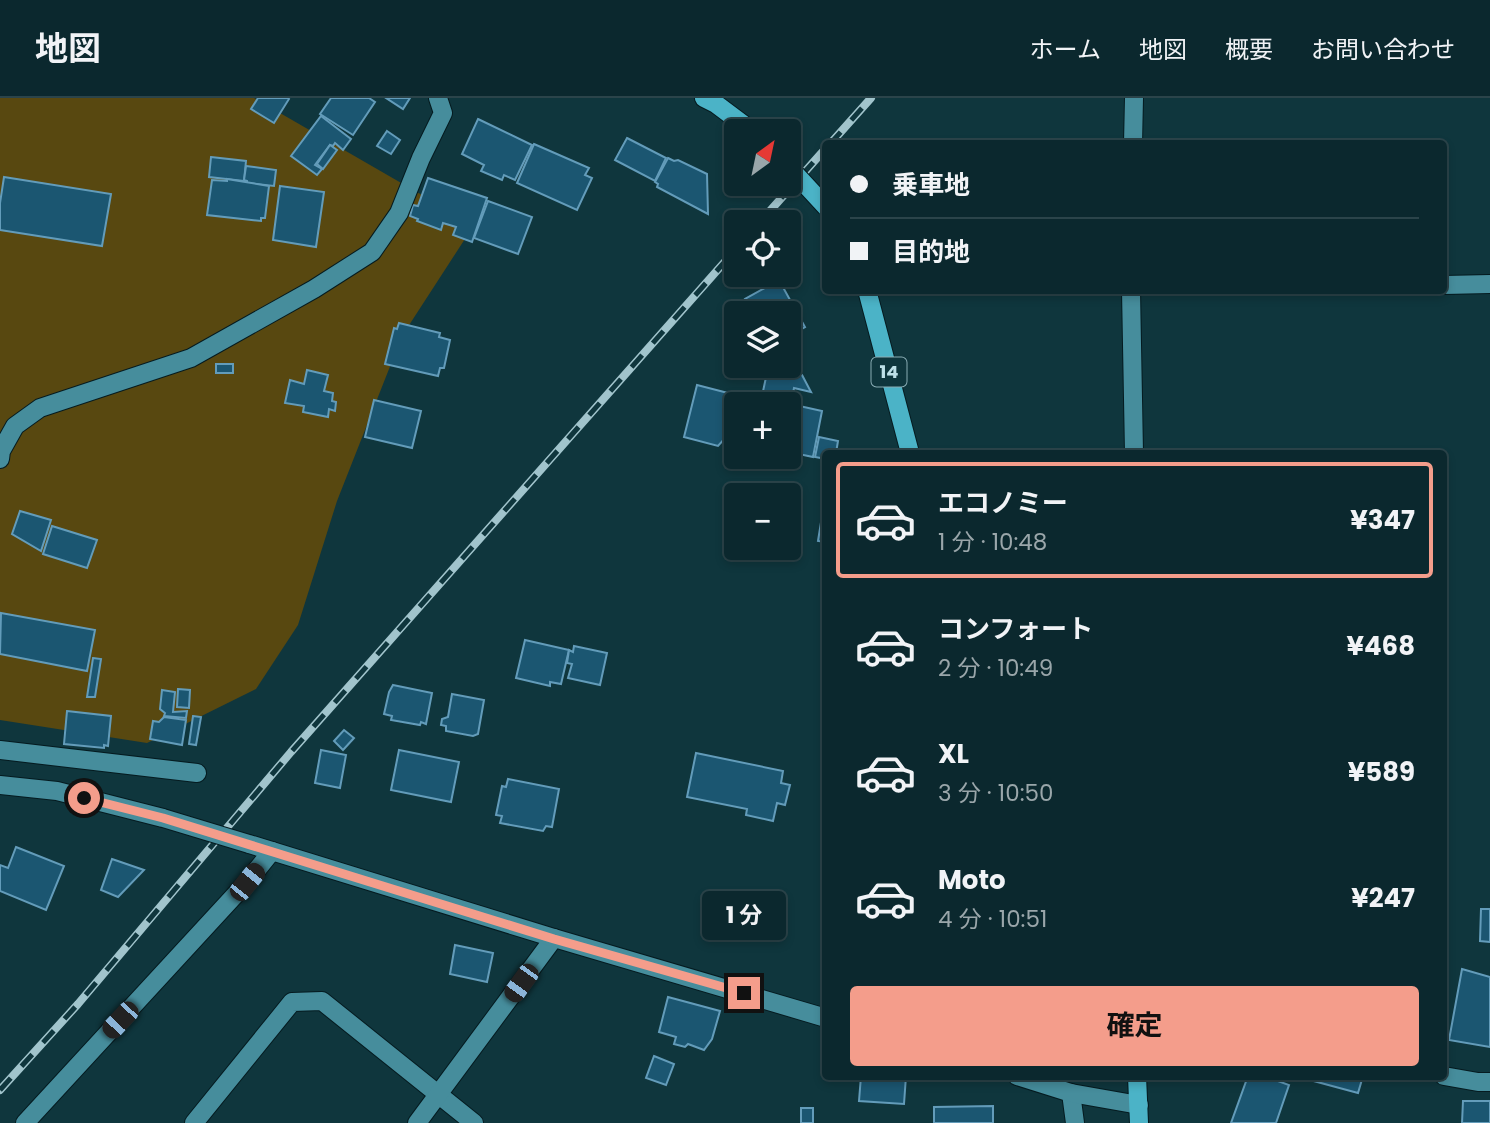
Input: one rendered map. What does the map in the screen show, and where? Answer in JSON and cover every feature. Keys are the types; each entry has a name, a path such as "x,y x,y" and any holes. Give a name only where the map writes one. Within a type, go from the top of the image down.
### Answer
{"main road":[{"path":"704,98 736,119"},
{"path":"802,181 822,203"},
{"name":"14","path":"868,294 909,450"},
{"path":"1136,1080 1133,1104 1139,1123"}],"street":[{"path":"0,459 1,451 15,426 40,408 191,358 314,289 372,252 399,212 443,113 438,98"},
{"path":"1133,140 1134,98"},
{"path":"1447,285 1490,284"},
{"path":"1131,294 1134,450"},
{"path":"0,750 197,773"},
{"path":"0,785 57,791 163,818 554,939 822,1017"},
{"path":"25,1123 247,882 272,851"},
{"path":"417,1123 554,939"},
{"path":"194,1123 292,1002 322,1001 474,1123"},
{"path":"1447,1077 1490,1082"},
{"path":"1030,1080 1071,1093 1133,1104"},
{"path":"1071,1093 1075,1123"}],"shaded area":[{"path":"0,98 254,98 474,225 402,336 337,501 298,625 256,689 147,743 0,720"}],"building":[{"path":"258,98 289,99 274,123 251,109"},
{"path":"331,98 369,98 375,102 353,135 320,114"},
{"path":"386,98 410,98 403,109"},
{"path":"321,116 351,139 343,150 335,143 330,145 315,165 322,169 317,175 291,156"},
{"path":"478,119 532,145 515,180 504,175 502,180 481,171 484,165 462,154"},
{"path":"387,131 400,140 391,154 377,146"},
{"path":"627,138 666,158 655,181 615,160"},
{"path":"534,144 589,168 585,175 592,178 577,210 517,183"},
{"path":"330,145 337,150 323,169 317,164"},
{"path":"211,157 246,161 244,181 209,177"},
{"path":"668,158 707,174 708,214 657,187 655,182"},
{"path":"246,166 276,170 274,186 247,183 244,180"},
{"path":"4,177 111,194 102,246 0,230"},
{"path":"428,178 487,198 472,242 453,235 456,227 443,223 441,230 410,216 413,205 418,206"},
{"path":"227,179 269,186 265,218 261,218 261,221 207,215 212,180"},
{"path":"280,186 324,192 316,247 273,240"},
{"path":"488,201 532,217 518,254 474,238"},
{"path":"766,287 783,287 791,301 746,301 745,299"},
{"path":"399,323 440,333 439,337 450,340 444,368 440,368 438,376 385,364 394,328 397,329"},
{"path":"216,364 233,364 233,373 216,373"},
{"path":"307,370 328,375 324,391 333,393 332,401 336,402 335,411 329,409 328,417 303,412 304,406 285,403 290,380 304,384"},
{"path":"801,375 811,392 794,388 793,392 763,392 766,378 801,378"},
{"path":"697,385 724,392 724,439 718,446 684,437"},
{"path":"374,400 421,411 412,448 365,437"},
{"path":"801,406 822,411 813,457 801,454"},
{"path":"819,437 838,441 836,450 822,450 822,458 815,457"},
{"path":"20,511 51,520 41,551 12,534"},
{"path":"822,516 822,542 818,541"},
{"path":"52,526 97,540 87,568 43,554"},
{"path":"1,613 95,630 87,671 0,654"},
{"path":"525,640 569,650 561,684 550,682 550,686 516,678"},
{"path":"574,646 607,653 600,685 568,678 572,664 567,663 569,650 573,652"},
{"path":"93,658 101,659 95,697 87,697"},
{"path":"393,685 432,693 426,724 391,720 392,716 384,714"},
{"path":"178,689 190,690 189,708 177,707"},
{"path":"162,690 175,692 173,712 187,711 186,718 164,716 165,713 160,709"},
{"path":"452,694 484,700 478,734 473,736 446,731 446,726 441,725 442,719 448,717"},
{"path":"67,711 111,716 108,746 104,745 104,748 64,744"},
{"path":"193,716 201,717 196,745 189,744"},
{"path":"164,717 186,720 182,745 150,739 153,721 159,722"},
{"path":"344,730 354,738 343,750 334,741"},
{"path":"321,750 346,755 340,788 315,783"},
{"path":"399,750 459,762 451,802 391,790"},
{"path":"696,753 783,771 781,783 790,785 785,805 777,803 773,821 746,815 747,809 687,797"},
{"path":"508,779 559,789 552,827 546,826 543,831 500,823 502,816 496,815 502,786 506,787"},
{"path":"16,847 64,866 46,910 0,891 0,865 8,868"},
{"path":"112,859 144,870 118,897 101,890"},
{"path":"1481,909 1490,909 1490,942 1480,941"},
{"path":"455,945 493,953 487,982 450,974"},
{"path":"1462,969 1490,977 1490,1047 1449,1040"},
{"path":"668,997 720,1011 712,1039 704,1050 688,1044 685,1047 674,1044 676,1037 659,1032"},
{"path":"654,1056 674,1064 666,1085 646,1078"},
{"path":"861,1080 906,1080 904,1104 859,1101"},
{"path":"1247,1080 1275,1080 1289,1085 1276,1123 1231,1123"},
{"path":"1310,1080 1362,1080 1358,1093"},
{"path":"1463,1101 1490,1101 1490,1123 1462,1123"},
{"path":"993,1106 993,1123 934,1123 934,1107"},
{"path":"801,1108 813,1108 813,1123 801,1123"}],"railway":[{"path":"834,140 871,98"},
{"path":"771,210 822,152"},
{"path":"0,1090 78,1004 291,752 724,263"}],"route":[{"path":"84,798 163,818 554,939 744,993"}]}
